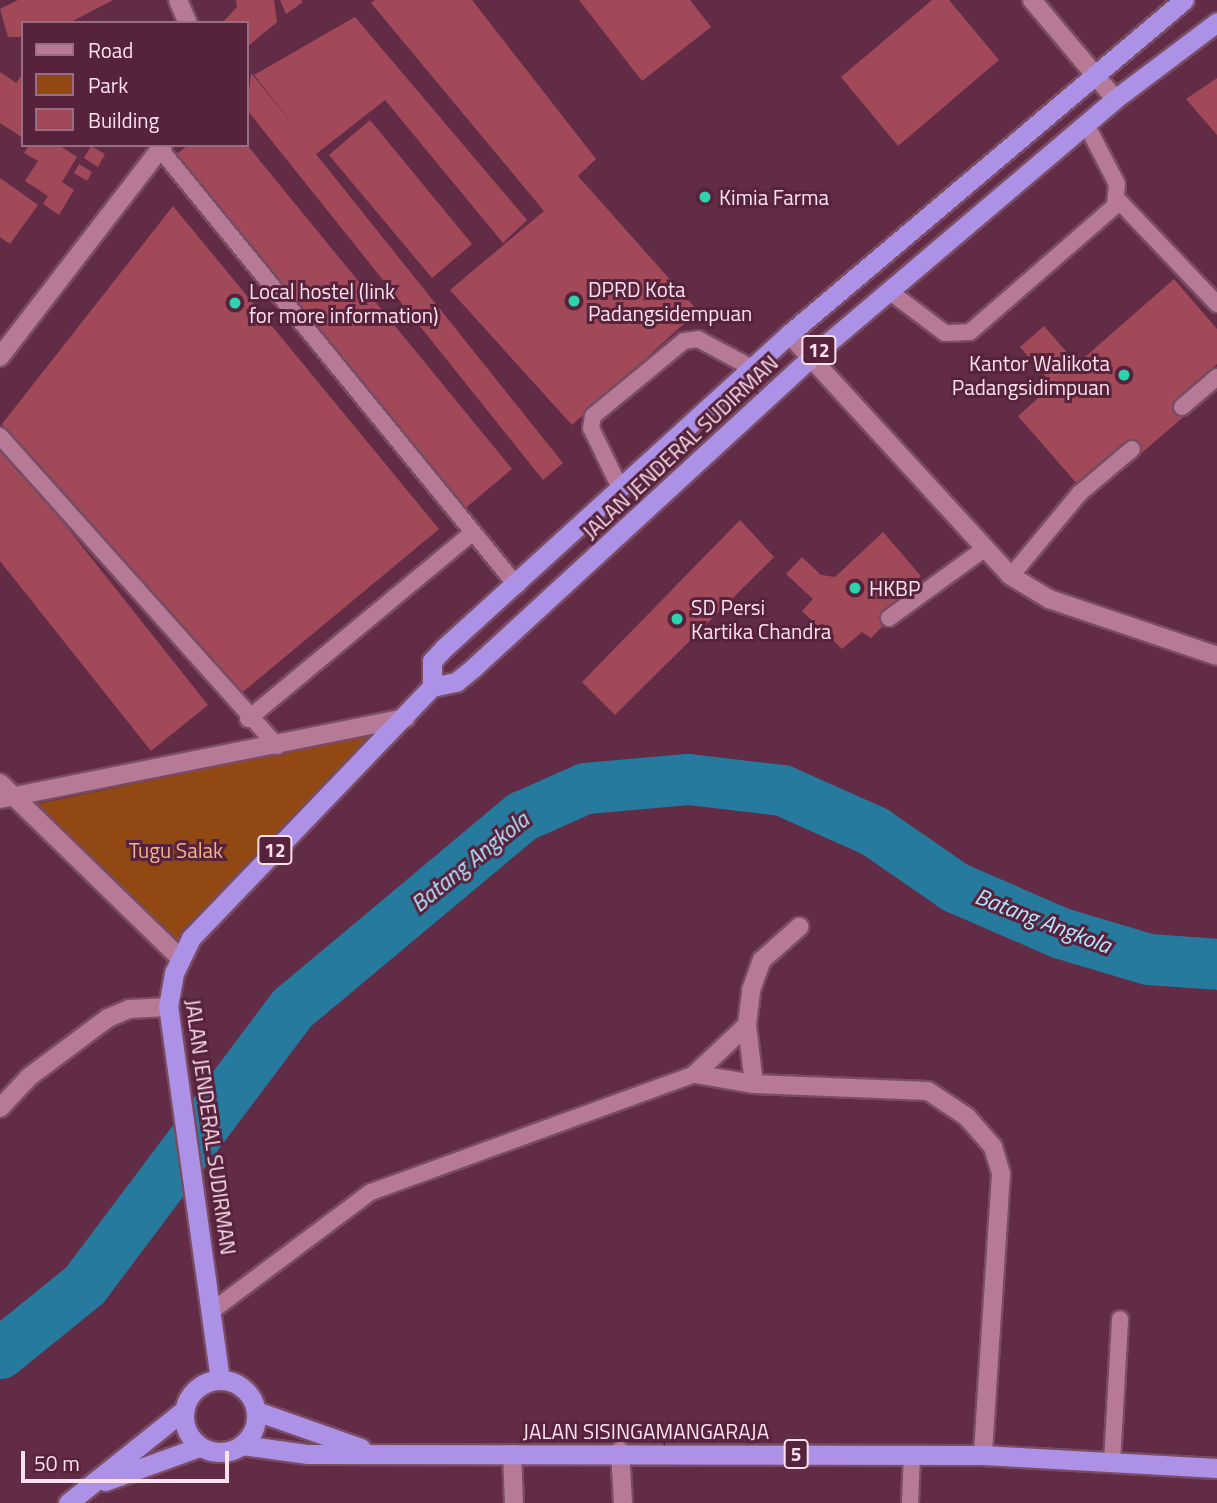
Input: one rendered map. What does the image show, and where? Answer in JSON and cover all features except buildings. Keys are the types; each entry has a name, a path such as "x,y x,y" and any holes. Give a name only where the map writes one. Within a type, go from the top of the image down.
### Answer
{"highway":[{"name":"JALAN JENDERAL SUDIRMAN","path":"432,687 432,661 517,586 789,334 1184,0"},
{"name":"JALAN JENDERAL SUDIRMAN","path":"220,1380 208,1272 168,1007 180,958 232,893 406,718 432,687 456,682 473,668 811,357 1115,99 1217,22"},
{"name":"5","path":"68,1503 184,1410 196,1388 220,1380"},
{"path":"220,1380 244,1389 256,1411 242,1445"},
{"path":"184,1410 184,1424 199,1447"},
{"name":"5","path":"256,1411 375,1453"},
{"name":"JALAN SISINGAMANGARAJA","path":"242,1445 375,1453 512,1454 620,1451 983,1455 1217,1468"},
{"name":"5","path":"90,1487 199,1447 222,1453 242,1445"}],"street":[{"path":"178,0 187,21"},
{"path":"1032,0 1115,99"},
{"path":"0,357 162,147"},
{"path":"789,334 984,549 1012,576 1049,599 1217,656"},
{"path":"7,798 406,718"},
{"path":"0,783 7,798 180,958"},
{"path":"754,1084 747,1025 762,960 799,927"},
{"path":"0,1108 29,1077 108,1018 130,1009 168,1007"},
{"path":"695,1074 747,1025"},
{"path":"695,1074 754,1084 928,1091 967,1117 993,1147 1001,1174 983,1455"},
{"path":"620,1451 623,1503"},
{"path":"512,1454 514,1503"}],"lane":[{"path":"1086,124 1118,200 1217,304"},
{"path":"162,147 517,586"},
{"path":"889,291 945,333 970,332 1118,200"},
{"path":"621,490 591,428 593,416 684,341 698,339 752,368"},
{"path":"1182,407 1217,377"},
{"path":"0,436 248,719 277,746"},
{"path":"1012,576 1080,494 1132,449"},
{"path":"248,719 472,533"},
{"path":"889,618 984,549"},
{"path":"213,1310 371,1192 695,1074"},
{"path":"1112,1463 1120,1318"},
{"path":"910,1503 912,1456"}],"green space":[{"name":"Tugu Salak","path":"390,731 179,953 27,806"}],"waterway":[{"name":"Batang Angkola","path":"0,1353 84,1285 292,1008 522,816 585,788 688,779 782,790 874,831 955,887 1061,933 1148,959 1217,964"}],"place":[{"name":"Kimia Farma","path":"705,197"},
{"name":"DPRD Kota Padangsidempuan","path":"574,301"},
{"name":"Local hostel (link for more information)","path":"235,303"},
{"name":"Kantor Walikota Padangsidimpuan","path":"1124,375"},
{"name":"HKBP","path":"855,588"},
{"name":"SD Persi Kartika Chandra","path":"677,619"}]}
